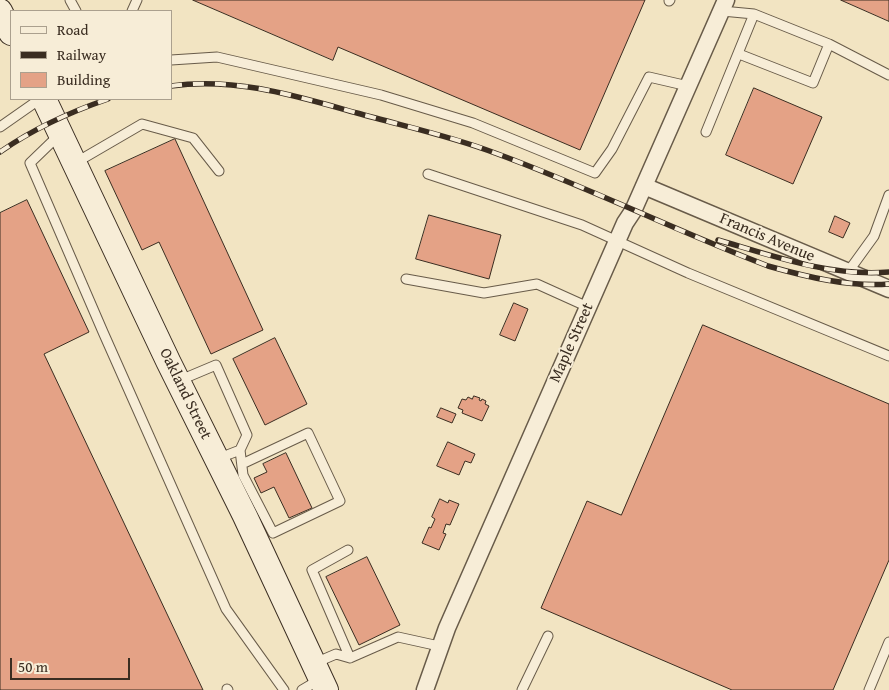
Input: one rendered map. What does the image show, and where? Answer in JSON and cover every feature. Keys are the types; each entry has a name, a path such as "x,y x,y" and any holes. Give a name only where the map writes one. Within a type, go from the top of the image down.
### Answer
{"main road":[{"path":"0,11 10,31"},
{"name":"Oakland Street","path":"44,100 217,459 316,681"}],"street":[{"name":"Maple Street","path":"425,690 439,646 588,307 724,5"},
{"name":"Francis Avenue","path":"644,186 889,289"}],"lane":[{"path":"724,5 754,14 829,44 889,75"},
{"path":"706,132 754,14"},
{"path":"739,54 813,83 829,44"},
{"path":"172,60 217,57 381,95 473,123 595,173 612,149 649,77 688,86"},
{"path":"0,126 39,100"},
{"path":"75,163 142,124 193,138 219,171"},
{"path":"61,133 30,163 106,341 226,609 284,690"},
{"path":"428,174 574,222 617,242 889,356"},
{"path":"848,272 874,236 889,195"},
{"path":"406,279 484,293 537,284 588,307"},
{"path":"178,381 216,365 247,435 240,450 243,475 273,533 340,501 308,433 242,464"},
{"path":"217,459 240,450"},
{"path":"348,550 312,570 350,658"},
{"path":"522,690 548,636"},
{"path":"316,681 336,654 350,658 398,637 439,646"},
{"path":"869,690 889,642"}],"building":[{"path":"193,0 645,0 580,150 338,47 333,60"},
{"path":"841,0 889,0 889,21"},
{"path":"754,88 822,117 793,184 726,155"},
{"path":"175,139 263,330 211,354 159,242 142,250 105,171"},
{"path":"27,200 89,332 44,354 203,690 0,690 0,213"},
{"path":"429,215 501,235 489,279 416,259"},
{"path":"835,216 850,223 843,238 829,232"},
{"path":"514,303 528,309 515,341 500,335"},
{"path":"703,325 889,404 889,560 833,690 732,690 541,608 587,501 621,515"},
{"path":"275,338 307,404 265,425 233,359"},
{"path":"474,396 480,398 479,400 481,401 482,399 486,401 485,404 489,406 482,421 462,413 463,410 458,408 462,399 466,400 468,397 472,399"},
{"path":"441,408 456,414 452,423 437,417"},
{"path":"448,442 475,454 471,463 465,461 459,475 437,466"},
{"path":"286,453 312,508 289,518 274,487 261,493 254,478 267,472 263,464"},
{"path":"440,499 448,503 449,500 459,504 450,525 446,524 443,533 446,534 439,550 422,543 435,519 432,517"},
{"path":"367,557 400,625 359,645 326,577"}],"railway":[{"path":"172,86 219,84 266,90 311,100 461,141 530,166 768,266 843,283 889,284"},
{"path":"0,152 52,122 105,100"},
{"path":"718,240 802,264 867,273 889,272"}]}
